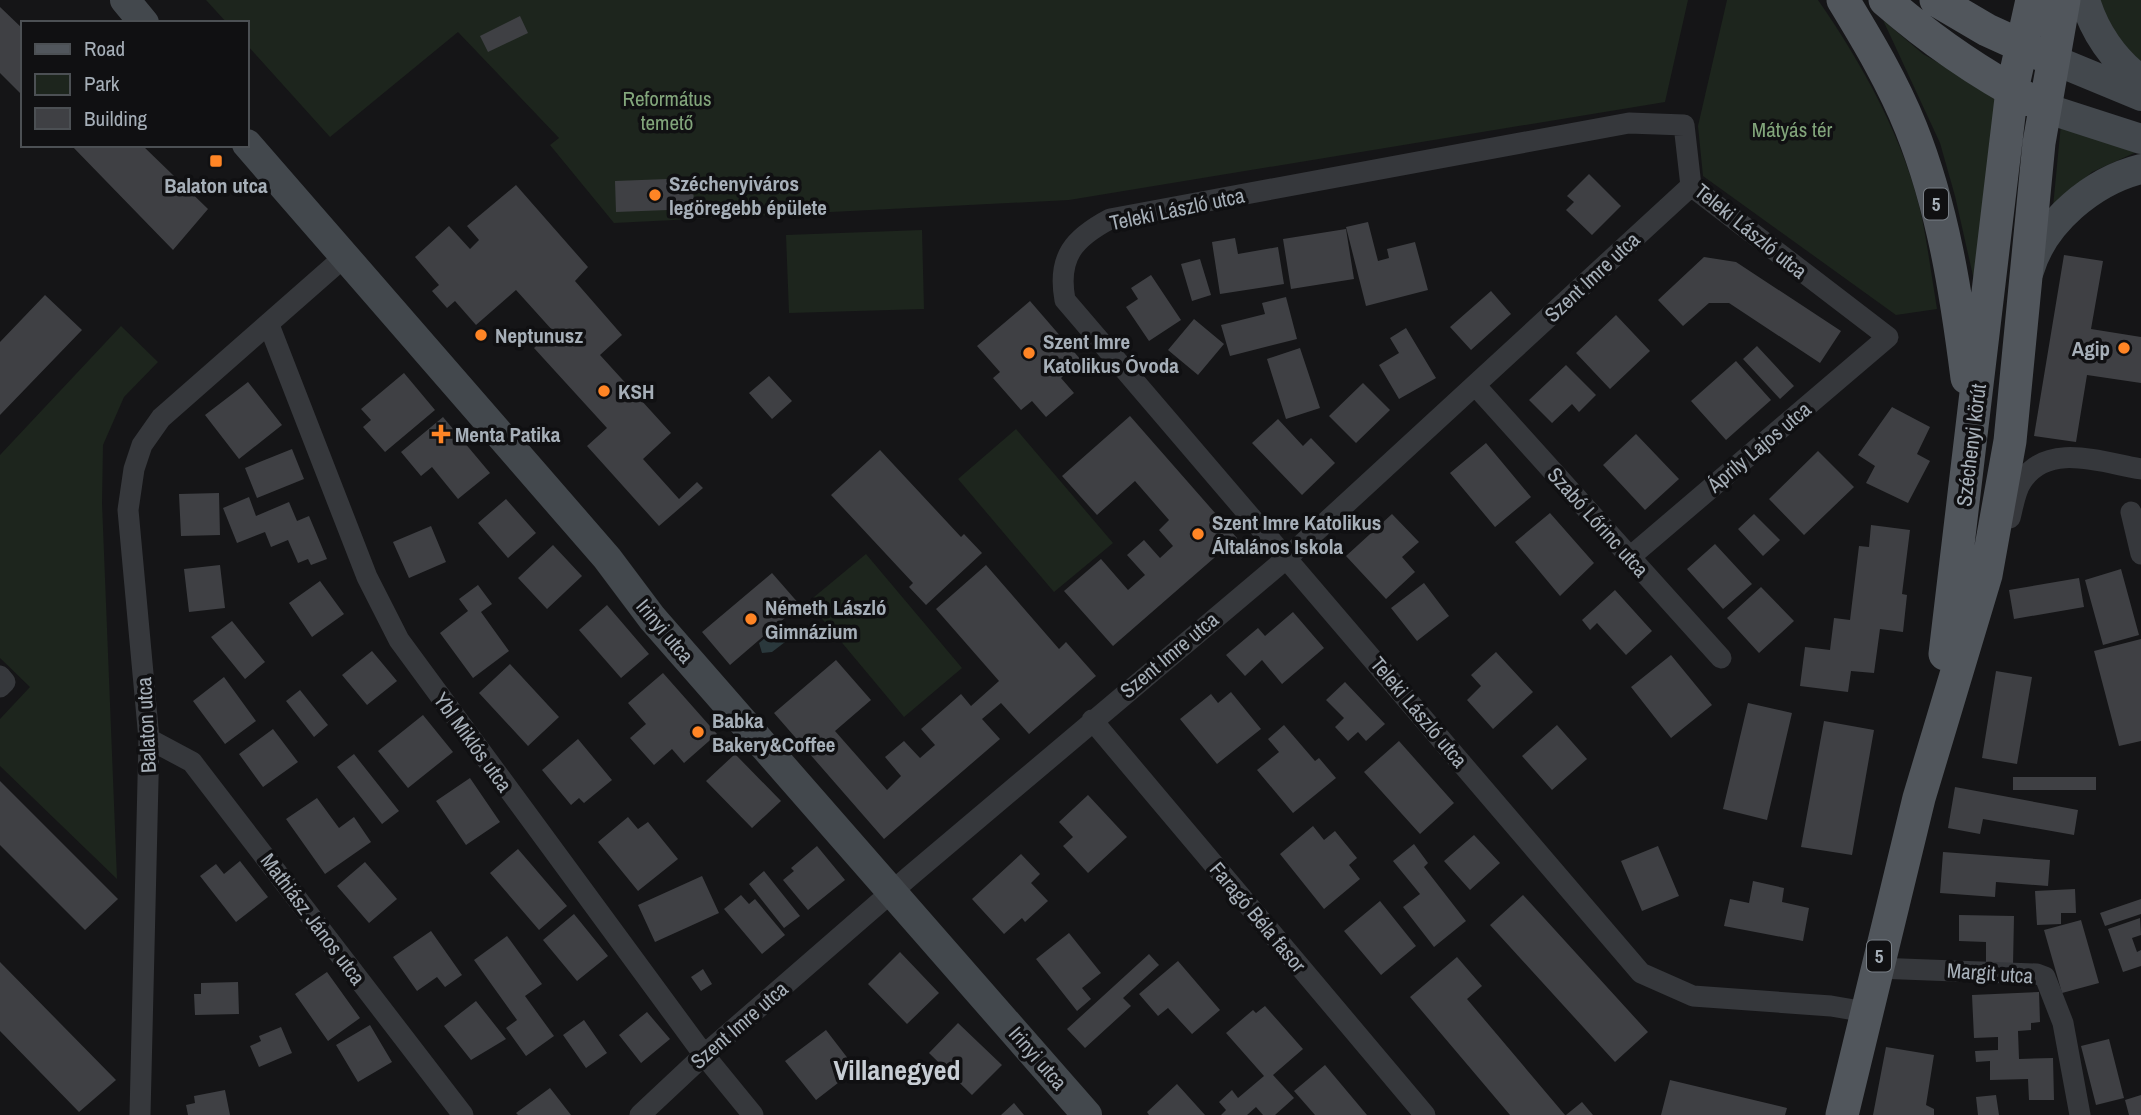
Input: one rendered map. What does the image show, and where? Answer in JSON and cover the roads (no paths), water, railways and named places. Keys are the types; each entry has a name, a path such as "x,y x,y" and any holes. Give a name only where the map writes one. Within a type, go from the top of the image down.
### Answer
{"main road":[{"name":"5","path":"1843,0 1865,35 1911,127 1932,188 1957,298 1973,425"},
{"path":"1885,0 1930,39 2045,108"},
{"path":"1936,0 2021,47 2054,60 2064,0"},
{"path":"2021,47 2032,0"},
{"name":"5","path":"2012,90 2021,47"},
{"name":"5","path":"2045,108 2054,60"},
{"name":"Széchenyi körút","path":"1919,798 1942,680 2012,90"},
{"name":"Széchenyi körút","path":"1842,1115 1919,798 1986,575 2010,441 2045,108"}],"street":[{"path":"125,0 142,21"},
{"path":"2085,0 2106,44 2127,71 2141,80"},
{"path":"2054,60 2141,96"},
{"path":"2045,108 2141,139"},
{"name":"Teleki László utca","path":"1866,1012 1831,1006 1693,996 1641,974 1288,557 1065,300 1062,282 1066,258 1083,233 1110,219 1629,123 1684,125 1691,186 1888,337"},
{"name":"Irinyi utca","path":"248,145 343,258 607,558 652,618 1087,1115"},
{"path":"2025,285 2041,242 2073,206 2113,179 2141,169"},
{"name":"Szent Imre utca","path":"640,1115 704,1055 892,892 1092,720 1288,557 1691,186"},
{"name":"Balaton utca","path":"140,1115 149,739 128,510 134,469 142,444 161,418 343,258"},
{"name":"Ybl Miklós utca","path":"269,325 368,577 399,640 704,1055 753,1115"},
{"name":"Áprily Lajos utca","path":"1630,557 1888,337"},
{"name":"Szabó Lőrinc utca","path":"1475,385 1721,658"},
{"path":"1986,575 2006,529 2021,482 2036,465 2052,458 2073,457 2141,469"},
{"path":"2131,512 2141,554"},
{"path":"0,676 5,682 0,687"},
{"name":"Faragó Béla fasor","path":"1092,720 1425,1115"},
{"name":"Mathiász János utca","path":"149,739 192,762 463,1115"},
{"name":"Margit utca","path":"1876,968 2037,974 2045,977 2063,1023 2080,1115"}],"place":[{"name":"Balaton utca","path":"216,161"},
{"name":"Széchenyiváros legöregebb épülete","path":"655,195"},
{"name":"Neptunusz","path":"481,335"},
{"name":"Agip","path":"2124,348"},
{"name":"Szent Imre Katolikus Óvoda","path":"1029,353"},
{"name":"KSH","path":"604,391"},
{"name":"Menta Patika","path":"441,434"},
{"name":"Szent Imre Katolikus Általános Iskola","path":"1198,534"},
{"name":"Németh László Gimnázium","path":"751,619"},
{"name":"Babka Bakery&Coffee","path":"698,732"}],"district":[{"name":"Villanegyed","path":"897,1070"}],"park label":[{"name":"Református temető","path":"667,110"},
{"name":"Mátyás tér","path":"1792,129"}]}
